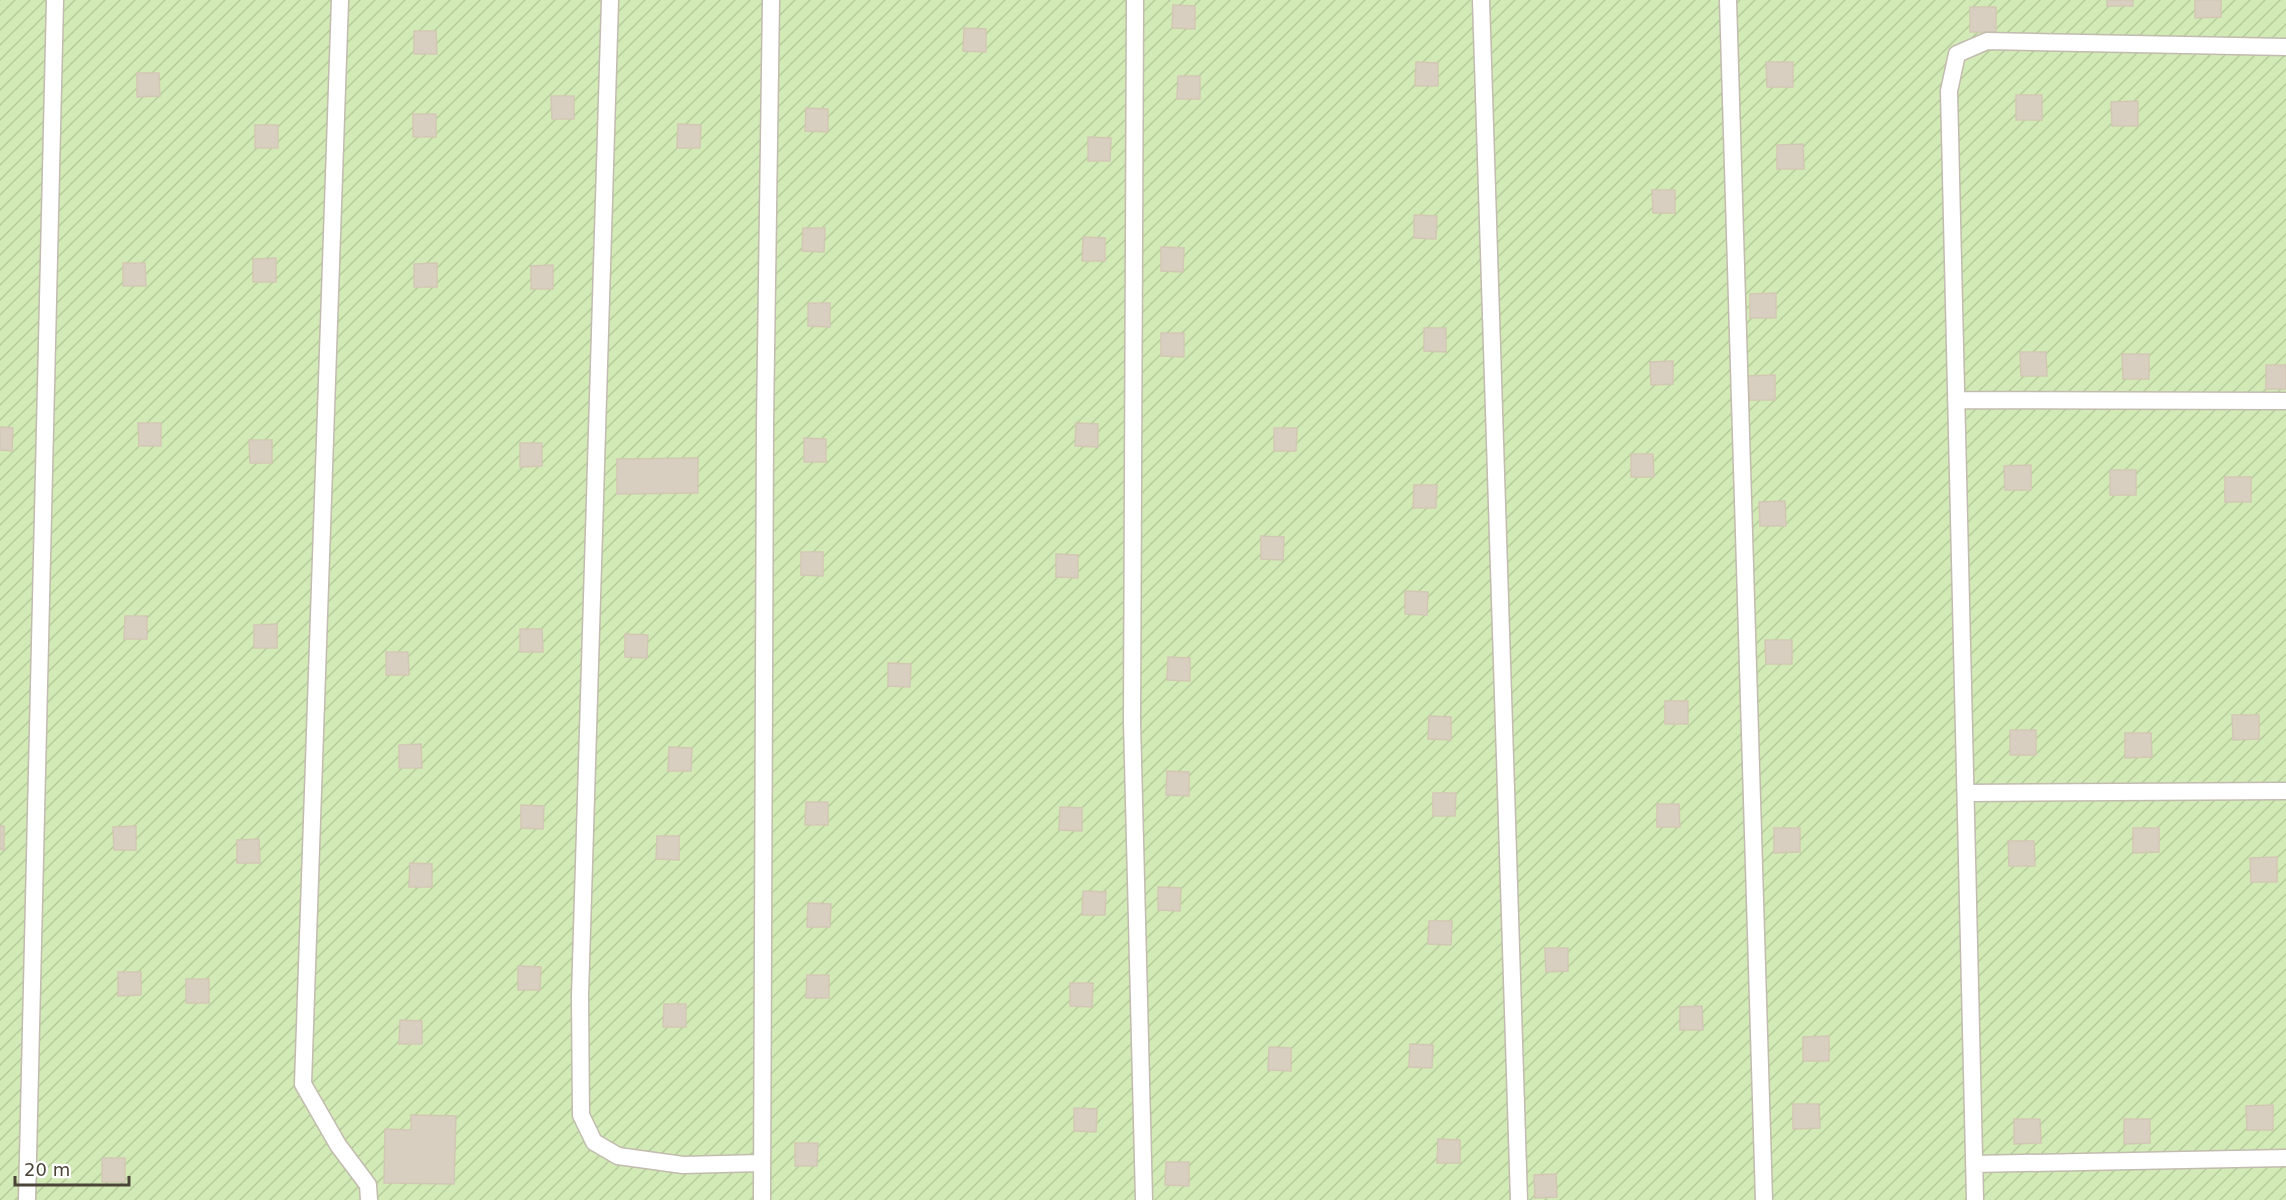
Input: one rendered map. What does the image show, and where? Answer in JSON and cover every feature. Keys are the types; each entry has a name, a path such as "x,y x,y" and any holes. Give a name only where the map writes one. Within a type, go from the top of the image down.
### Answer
{"lane":[{"path":"27,1200 55,0"},
{"path":"340,0 303,1084 338,1145 368,1185 369,1200"},
{"path":"610,0 581,973 581,1115 594,1142 618,1156 683,1165 761,1163"},
{"path":"762,1200 765,423 771,0"},
{"path":"1135,0 1132,721 1144,1200"},
{"path":"1481,0 1519,1200"},
{"path":"1728,0 1764,1200"},
{"path":"1975,1200 1949,91 1957,54 1987,41 2286,47"},
{"path":"1956,400 2286,401"},
{"path":"1966,793 2286,791"},
{"path":"1974,1164 2286,1158"}],"green space":[{"path":"0,0 2286,0 2286,1200 0,1200"}],"building":[{"path":"2107,0 2133,0 2133,6 2107,6"},
{"path":"2195,0 2221,0 2221,17 2195,18"},
{"path":"1173,5 1195,6 1195,29 1172,28"},
{"path":"1970,7 1996,7 1996,32 1970,32"},
{"path":"964,28 986,29 986,52 963,51"},
{"path":"414,31 436,31 437,54 414,54"},
{"path":"1416,62 1438,63 1438,86 1415,86"},
{"path":"1766,62 1793,62 1793,87 1767,87"},
{"path":"137,73 159,73 160,96 137,97"},
{"path":"1178,76 1200,76 1200,99 1177,99"},
{"path":"2016,95 2042,95 2042,120 2016,120"},
{"path":"551,96 574,96 574,119 552,119"},
{"path":"2138,101 2138,126 2112,126 2111,102"},
{"path":"806,108 828,109 828,132 805,131"},
{"path":"413,114 436,114 436,137 413,137"},
{"path":"678,124 701,125 700,148 677,148"},
{"path":"255,125 278,125 278,148 255,148"},
{"path":"1088,137 1111,138 1110,161 1088,161"},
{"path":"1803,144 1804,169 1777,169 1777,145"},
{"path":"1652,190 1675,190 1675,213 1653,213"},
{"path":"1414,215 1437,216 1436,239 1414,238"},
{"path":"803,228 825,228 824,252 802,251"},
{"path":"1083,237 1105,238 1105,261 1082,261"},
{"path":"1161,247 1184,248 1183,272 1161,271"},
{"path":"276,258 276,282 253,282 253,259"},
{"path":"123,263 145,263 146,286 123,286"},
{"path":"437,263 437,287 414,287 414,264"},
{"path":"553,265 553,289 531,289 531,266"},
{"path":"1776,293 1776,318 1750,318 1750,294"},
{"path":"808,303 830,303 830,327 808,326"},
{"path":"1424,328 1446,328 1446,352 1424,351"},
{"path":"1161,333 1184,333 1184,357 1161,356"},
{"path":"2020,352 2046,352 2047,376 2021,376"},
{"path":"2122,354 2149,354 2149,379 2123,379"},
{"path":"1673,361 1673,384 1651,385 1650,362"},
{"path":"2266,365 2286,365 2286,389 2266,389"},
{"path":"1775,375 1775,400 1749,400 1748,376"},
{"path":"138,423 161,423 161,446 139,446"},
{"path":"1076,423 1098,424 1098,447 1075,446"},
{"path":"0,427 13,428 12,451 0,450"},
{"path":"1274,428 1297,428 1296,451 1274,451"},
{"path":"804,438 826,439 826,462 804,462"},
{"path":"249,440 272,440 272,463 250,463"},
{"path":"520,443 542,443 542,466 520,467"},
{"path":"1631,454 1653,454 1654,477 1631,477"},
{"path":"698,458 698,493 617,494 617,459"},
{"path":"2031,465 2031,490 2005,490 2004,466"},
{"path":"2110,470 2136,470 2136,495 2110,495"},
{"path":"2225,477 2251,477 2251,502 2225,502"},
{"path":"1414,485 1437,485 1436,508 1413,508"},
{"path":"1785,501 1786,526 1760,526 1759,502"},
{"path":"1261,536 1284,537 1283,560 1261,559"},
{"path":"801,552 823,552 823,576 801,575"},
{"path":"1056,554 1078,555 1078,578 1056,577"},
{"path":"1405,591 1428,592 1427,615 1405,614"},
{"path":"125,616 147,616 147,639 124,639"},
{"path":"277,624 277,648 254,648 254,625"},
{"path":"520,629 542,629 543,652 520,652"},
{"path":"625,634 648,635 647,658 625,657"},
{"path":"1765,640 1792,640 1792,664 1766,664"},
{"path":"386,652 408,652 409,675 386,675"},
{"path":"1168,657 1190,658 1190,681 1167,680"},
{"path":"888,663 911,664 910,687 888,686"},
{"path":"1665,701 1688,701 1688,724 1665,724"},
{"path":"2232,715 2259,715 2259,739 2233,740"},
{"path":"1429,716 1451,717 1451,740 1428,739"},
{"path":"2010,730 2036,730 2036,755 2010,755"},
{"path":"2125,733 2151,733 2152,757 2125,758"},
{"path":"421,744 422,768 399,768 399,745"},
{"path":"669,747 692,748 691,771 668,771"},
{"path":"1167,771 1189,772 1189,796 1166,795"},
{"path":"1433,793 1456,793 1455,816 1433,816"},
{"path":"806,802 828,802 828,825 805,825"},
{"path":"1657,804 1679,804 1680,827 1657,827"},
{"path":"521,805 544,806 543,829 521,828"},
{"path":"1060,807 1082,808 1082,831 1059,830"},
{"path":"0,826 4,826 4,850 0,849"},
{"path":"136,826 136,850 114,850 113,827"},
{"path":"1774,828 1800,828 1800,852 1774,853"},
{"path":"2133,828 2159,828 2159,852 2133,853"},
{"path":"657,836 679,836 679,860 656,859"},
{"path":"259,839 260,863 237,863 237,840"},
{"path":"2008,841 2034,841 2035,866 2009,866"},
{"path":"2277,857 2277,882 2251,882 2250,858"},
{"path":"410,863 432,864 432,887 409,887"},
{"path":"1158,887 1181,888 1180,911 1158,910"},
{"path":"1083,891 1106,892 1105,915 1082,915"},
{"path":"808,903 831,904 830,927 807,927"},
{"path":"1429,921 1452,921 1451,945 1428,944"},
{"path":"1545,948 1568,948 1568,971 1546,972"},
{"path":"518,966 541,967 540,990 518,990"},
{"path":"118,972 141,972 141,995 118,996"},
{"path":"807,975 829,975 829,998 806,998"},
{"path":"186,979 209,979 209,1003 186,1003"},
{"path":"1070,983 1093,983 1092,1007 1070,1006"},
{"path":"664,1004 686,1004 686,1027 663,1027"},
{"path":"1702,1006 1703,1030 1680,1030 1680,1007"},
{"path":"400,1020 422,1021 422,1044 399,1044"},
{"path":"1829,1036 1829,1061 1803,1061 1803,1037"},
{"path":"1410,1044 1433,1045 1432,1068 1409,1067"},
{"path":"1269,1047 1291,1048 1291,1071 1268,1070"},
{"path":"1793,1104 1819,1104 1820,1128 1793,1129"},
{"path":"2273,1105 2273,1130 2247,1130 2246,1106"},
{"path":"1074,1108 1097,1109 1096,1132 1074,1131"},
{"path":"411,1115 456,1116 454,1184 384,1183 385,1129 411,1130"},
{"path":"2014,1119 2040,1119 2041,1143 2014,1144"},
{"path":"2124,1119 2150,1119 2150,1143 2124,1144"},
{"path":"1438,1139 1460,1140 1460,1163 1437,1163"},
{"path":"795,1143 818,1143 817,1166 795,1166"},
{"path":"102,1158 125,1158 125,1182 102,1182"},
{"path":"1166,1162 1189,1162 1189,1186 1165,1185"},
{"path":"1556,1174 1557,1197 1535,1198 1534,1175"}]}
